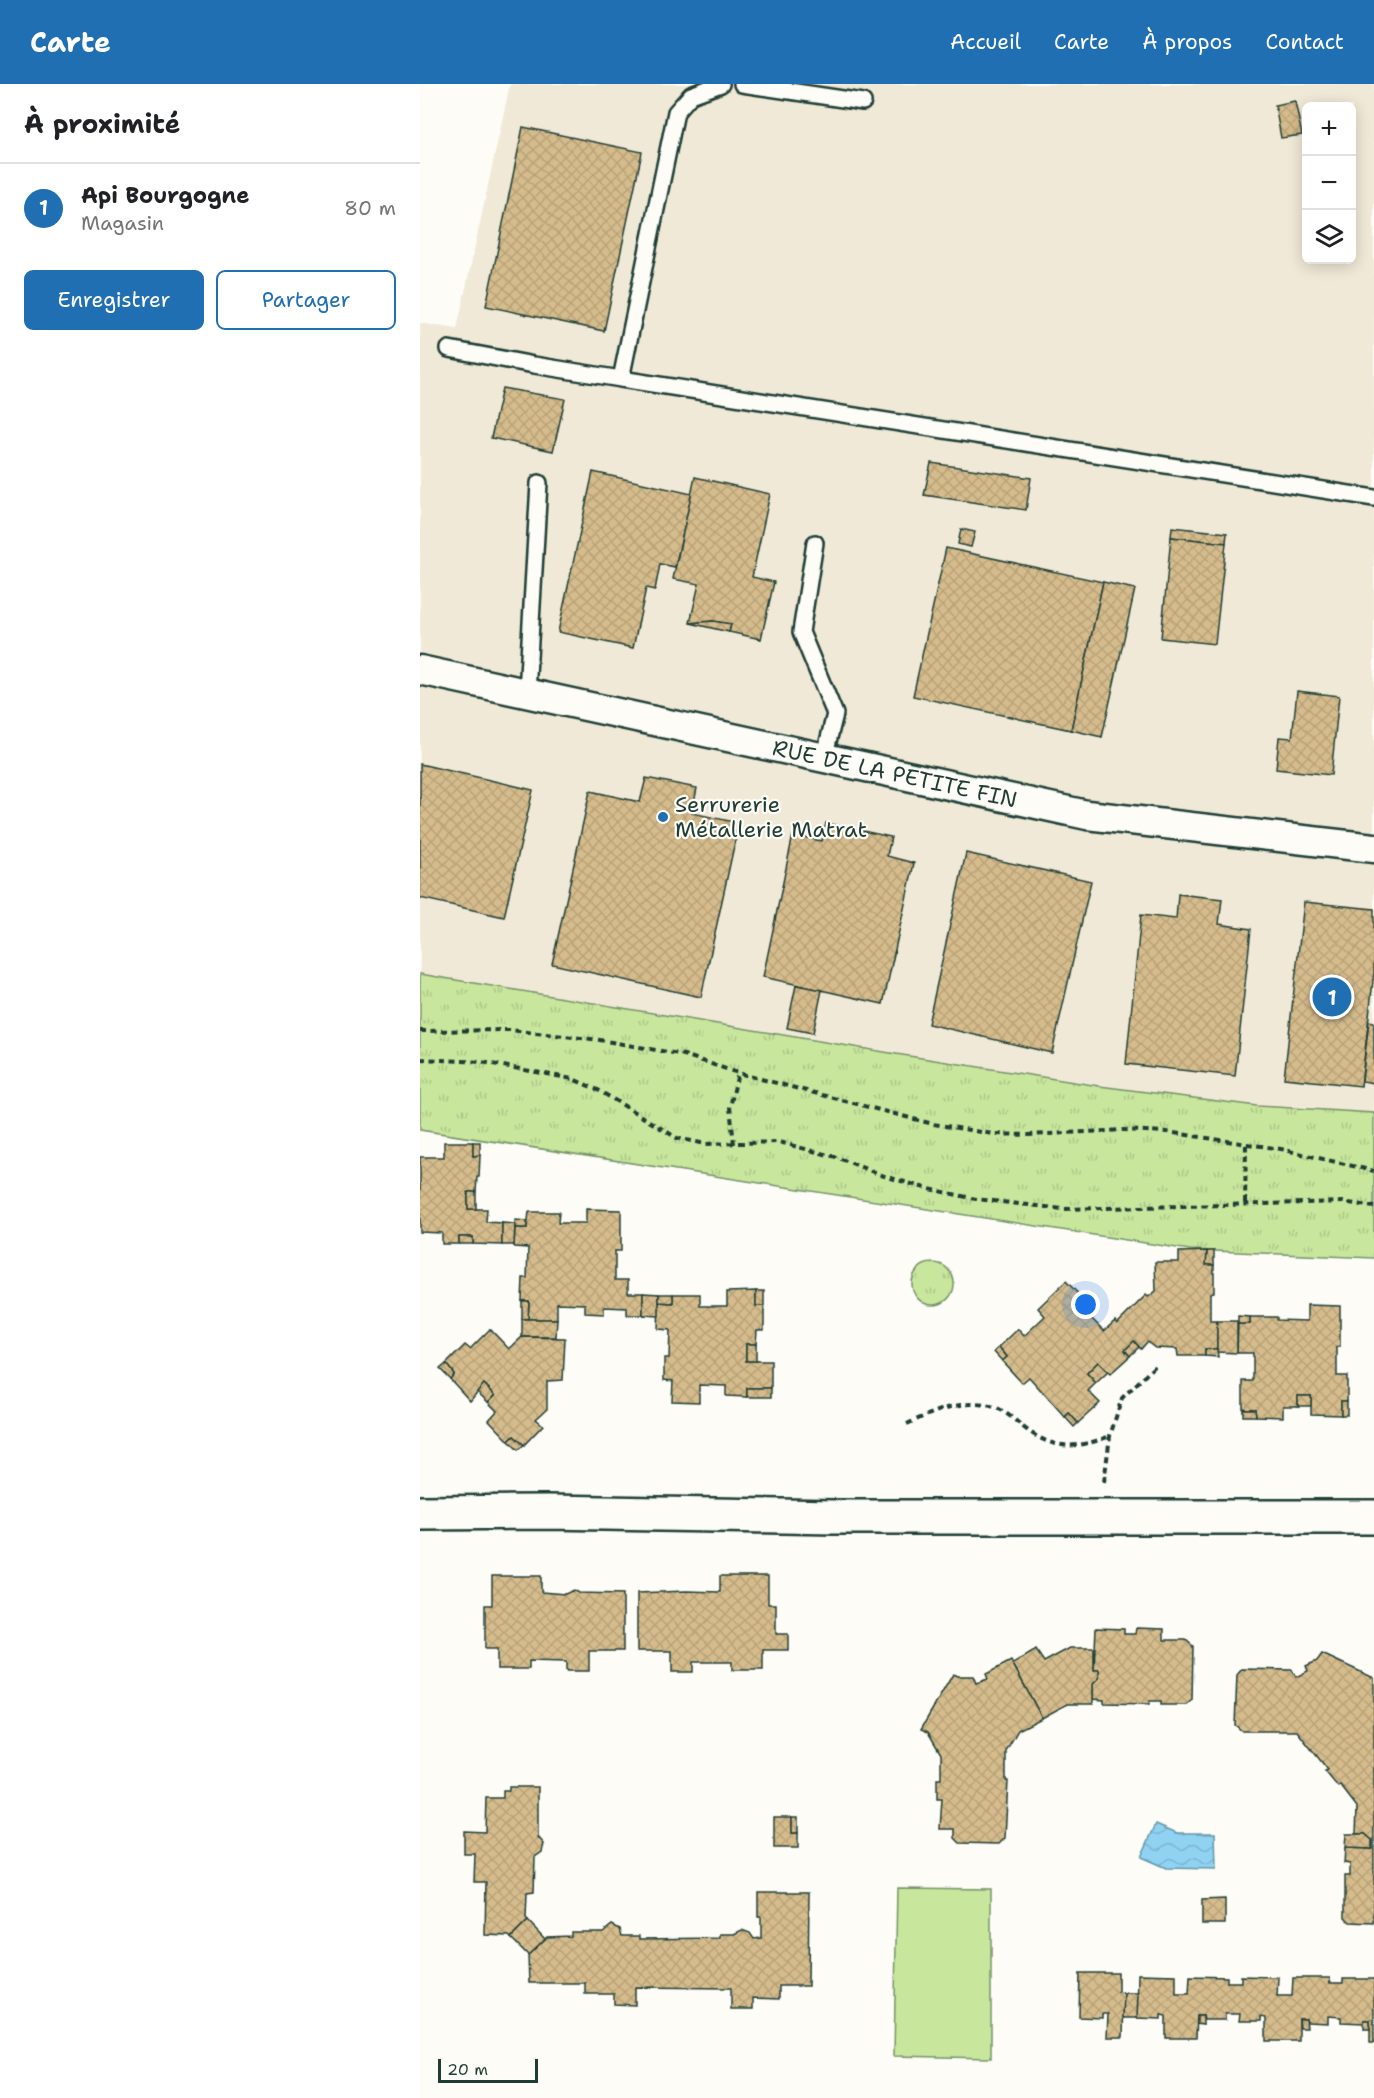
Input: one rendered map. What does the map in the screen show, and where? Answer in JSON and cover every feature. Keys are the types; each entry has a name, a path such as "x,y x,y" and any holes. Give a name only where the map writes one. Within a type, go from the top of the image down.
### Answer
{"street":[{"name":"RUE DE LA PETITE FIN","path":"420,670 1087,815 1374,848"},
{"path":"420,1513 549,1512 834,1517 1374,1517"}],"lane":[{"path":"621,379 676,112 691,94 721,84"},
{"path":"742,84 863,102"},
{"path":"449,349 621,379 1374,498"},
{"path":"526,693 539,483"},
{"path":"814,543 801,632 835,714 824,758"}],"path":[{"path":"420,1031 509,1030 600,1040 684,1055 738,1073 933,1124 993,1134 1028,1135 1124,1130 1167,1132 1281,1149 1374,1171"},
{"path":"420,1059 482,1062 573,1079 598,1090 677,1138 706,1144 779,1142 836,1157 903,1182 976,1199 1063,1209 1343,1202 1374,1206"},
{"path":"734,1144 730,1107 738,1073"},
{"path":"1245,1203 1246,1145"},
{"path":"1104,1482 1110,1436 1122,1398 1156,1364"},
{"path":"908,1424 948,1406 970,1404 998,1408 1040,1440 1071,1447 1110,1436"}],"shaded area":[{"path":"510,84 1374,84 1374,1113 1257,1106 1099,1086 420,974 420,323 457,329"}],"green space":[{"path":"420,974 1099,1086 1257,1106 1374,1113 1374,1258 1190,1250 420,1130"},
{"path":"933,1263 941,1264 948,1269 953,1276 953,1292 948,1299 941,1304 933,1305 925,1304 918,1299 913,1292 912,1284 913,1276 918,1269 925,1264"},
{"path":"897,1888 991,1889 991,2058 894,2056"}],"water":[{"path":"1156,1824 1177,1833 1215,1833 1216,1869 1166,1868 1141,1857"}],"building":[{"path":"1295,101 1302,135 1281,138 1275,105"},
{"path":"523,127 642,152 604,331 486,306"},
{"path":"502,388 565,399 553,451 491,438"},
{"path":"931,463 1031,478 1026,510 924,495"},
{"path":"593,472 692,494 675,567 660,564 655,590 646,588 633,648 558,632"},
{"path":"695,477 770,494 752,577 774,582 761,639 729,632 731,624 713,621 690,623 699,584 673,579"},
{"path":"1172,527 1227,533 1226,543 1171,537"},
{"path":"961,529 975,532 971,547 958,544"},
{"path":"1171,537 1226,543 1215,644 1161,638"},
{"path":"946,548 1103,582 1071,730 913,696"},
{"path":"1103,582 1135,589 1102,737 1071,730"},
{"path":"713,621 731,624 729,632 690,623"},
{"path":"1297,691 1339,696 1331,775 1276,769 1279,737 1292,738"},
{"path":"420,764 533,790 504,917 420,898"},
{"path":"646,778 697,788 692,813 739,823 701,997 552,964 590,791 640,802"},
{"path":"826,823 891,837 887,856 914,863 883,1004 763,977 793,835 822,841"},
{"path":"966,853 1091,881 1052,1053 928,1024"},
{"path":"1178,894 1222,899 1219,924 1251,929 1235,1076 1126,1064 1141,915 1176,919"},
{"path":"1304,902 1374,909 1374,972 1361,1086 1284,1078"},
{"path":"796,985 822,990 813,1033 787,1028"},
{"path":"1369,1021 1374,1022 1374,1083 1362,1081"},
{"path":"444,1142 473,1142 473,1156 480,1155 479,1177 477,1177 476,1192 468,1192 468,1209 487,1209 486,1222 502,1223 502,1245 473,1244 473,1237 459,1237 459,1244 442,1244 442,1233 420,1232 420,1157 444,1157"},
{"path":"473,1142 480,1142 480,1155 473,1156"},
{"path":"468,1192 476,1192 476,1209 468,1209"},
{"path":"586,1209 621,1210 621,1251 615,1251 615,1280 628,1280 628,1293 643,1293 643,1315 627,1315 627,1308 604,1307 604,1314 585,1313 585,1304 557,1303 557,1319 528,1319 529,1301 522,1301 523,1278 527,1278 528,1248 514,1247 515,1228 527,1228 529,1212 559,1212 558,1223 586,1223"},
{"path":"515,1220 527,1221 527,1228 515,1228"},
{"path":"502,1223 515,1224 514,1245 502,1245"},
{"path":"459,1237 473,1237 473,1244 459,1244"},
{"path":"1207,1251 1214,1251 1214,1265 1206,1265"},
{"path":"1207,1251 1206,1265 1214,1265 1214,1292 1210,1293 1210,1321 1217,1321 1217,1349 1205,1349 1205,1356 1178,1356 1177,1349 1155,1348 1147,1342 1141,1349 1134,1341 1125,1350 1130,1356 1110,1374 1098,1362 1087,1373 1096,1383 1088,1391 1100,1403 1078,1423 1069,1413 1065,1417 1029,1377 1022,1383 1002,1361 1007,1357 999,1347 1018,1329 1024,1336 1045,1316 1038,1308 1066,1281 1090,1306 1084,1311 1104,1331 1115,1321 1117,1324 1146,1295 1148,1297 1156,1291 1155,1262 1179,1262 1179,1252"},
{"path":"756,1291 756,1306 764,1306 764,1330 757,1330 756,1344 746,1344 746,1361 771,1361 771,1388 747,1388 747,1397 726,1396 726,1386 699,1385 699,1402 672,1401 673,1381 664,1380 664,1358 669,1358 670,1330 658,1329 659,1302 673,1303 673,1294 700,1294 700,1306 727,1306 727,1292"},
{"path":"756,1291 764,1291 764,1306 756,1306"},
{"path":"643,1293 659,1294 659,1316 643,1315"},
{"path":"659,1294 673,1294 673,1303 659,1302"},
{"path":"522,1301 529,1301 528,1319 522,1319"},
{"path":"1307,1305 1340,1306 1337,1376 1347,1376 1347,1401 1341,1401 1341,1415 1311,1414 1311,1396 1298,1396 1298,1406 1283,1406 1283,1417 1256,1416 1255,1409 1243,1409 1243,1381 1253,1381 1253,1353 1237,1353 1238,1324 1250,1324 1250,1317 1277,1317 1277,1320 1307,1321"},
{"path":"1238,1316 1250,1317 1250,1324 1238,1324"},
{"path":"522,1319 557,1319 556,1337 522,1337"},
{"path":"1217,1321 1237,1321 1237,1353 1217,1352"},
{"path":"490,1329 509,1349 522,1337 565,1338 563,1380 547,1381 547,1409 536,1419 543,1425 524,1445 514,1436 509,1441 489,1420 497,1411 488,1402 495,1395 484,1384 470,1401 450,1379 454,1374 446,1364 465,1345 470,1349"},
{"path":"1134,1341 1139,1347 1130,1356 1125,1350"},
{"path":"746,1344 756,1344 756,1361 746,1361"},
{"path":"999,1347 1007,1357 1002,1361 994,1352"},
{"path":"1205,1349 1217,1349 1218,1357 1205,1356"},
{"path":"1098,1362 1108,1372 1096,1383 1087,1373"},
{"path":"446,1364 454,1374 450,1379 440,1369"},
{"path":"484,1384 495,1395 488,1402 477,1392"},
{"path":"747,1388 771,1388 771,1397 747,1397"},
{"path":"1298,1396 1311,1396 1311,1406 1298,1406"},
{"path":"1341,1401 1347,1401 1347,1415 1341,1415"},
{"path":"1243,1409 1255,1409 1256,1416 1243,1416"},
{"path":"1069,1413 1078,1423 1074,1427 1065,1417"},
{"path":"514,1436 524,1445 518,1450 509,1441"},
{"path":"492,1576 541,1576 541,1592 565,1594 574,1590 579,1593 623,1594 623,1651 589,1651 589,1671 566,1671 566,1662 529,1661 529,1669 497,1669 497,1649 485,1649 485,1605 492,1605"},
{"path":"720,1576 768,1576 768,1604 776,1604 776,1634 788,1634 788,1650 763,1650 763,1670 732,1670 732,1662 693,1662 693,1672 672,1672 672,1651 637,1651 637,1593 720,1592"},
{"path":"1096,1628 1124,1629 1124,1634 1135,1634 1136,1628 1164,1629 1164,1640 1186,1640 1193,1646 1192,1700 1186,1705 1161,1705 1161,1701 1150,1701 1149,1704 1104,1703 1104,1700 1093,1699 1093,1684 1099,1678 1099,1670 1094,1670"},
{"path":"1070,1648 1094,1648 1094,1670 1099,1670 1099,1678 1093,1684 1093,1704 1067,1704 1042,1718 1013,1664 1036,1650 1044,1662"},
{"path":"1322,1654 1374,1678 1374,1923 1350,1922 1345,1917 1345,1876 1350,1876 1350,1864 1344,1863 1345,1848 1372,1849 1372,1840 1365,1834 1356,1834 1357,1807 1340,1785 1338,1787 1325,1771 1328,1770 1297,1731 1242,1731 1235,1725 1237,1675 1242,1669 1292,1670 1296,1677 1308,1671 1306,1666 1317,1661"},
{"path":"1011,1661 1042,1718 1018,1730 1006,1751 1006,1781 1008,1781 1005,1838 999,1844 960,1843 955,1838 955,1829 940,1829 942,1799 937,1799 937,1779 941,1779 941,1754 928,1732 921,1729 953,1674 973,1676 976,1683 988,1679 986,1674"},
{"path":"509,1787 538,1787 538,1837 544,1844 542,1852 535,1857 534,1892 527,1893 526,1919 528,1921 511,1938 485,1935 486,1882 474,1882 475,1854 464,1854 464,1831 485,1832 486,1798 503,1798 503,1791 509,1791"},
{"path":"774,1817 792,1817 792,1833 798,1833 798,1848 774,1848"},
{"path":"792,1817 798,1817 798,1833 792,1833"},
{"path":"1346,1834 1365,1834 1372,1840 1372,1849 1345,1848"},
{"path":"758,1892 809,1892 808,1986 779,1986 779,1999 753,1998 753,2009 731,2009 731,1988 635,1987 635,2005 614,2004 614,1994 585,1994 585,1983 529,1983 528,1955 547,1937 571,1936 571,1932 603,1932 612,1925 620,1929 622,1936 639,1936 639,1939 720,1938 720,1934 734,1934 742,1930 750,1933 754,1939 761,1938"},
{"path":"1225,1899 1225,1924 1202,1924 1202,1900"},
{"path":"528,1921 545,1939 528,1955 511,1938"},
{"path":"1080,1973 1118,1973 1118,1992 1124,1993 1123,2037 1107,2037 1108,2014 1102,2014 1102,2018 1079,2017"},
{"path":"1138,1974 1176,1975 1176,1994 1189,1994 1190,1976 1227,1977 1227,1982 1241,1982 1241,1976 1278,1977 1277,1996 1292,1996 1293,1978 1330,1978 1330,1983 1343,1983 1343,1979 1374,1979 1374,2043 1370,2043 1370,2020 1364,2020 1364,2023 1341,2022 1341,2017 1328,2016 1328,2023 1307,2022 1306,2019 1299,2019 1299,2041 1266,2041 1266,2018 1261,2017 1261,2021 1239,2021 1240,2014 1225,2014 1225,2020 1204,2020 1203,2016 1197,2016 1196,2038 1166,2038 1166,2016 1161,2015 1161,2019 1137,2018"},
{"path":"1124,1993 1138,1993 1137,2018 1123,2018"},
{"path":"1197,2016 1203,2016 1203,2025 1197,2024"},
{"path":"1299,2019 1306,2019 1307,2028 1300,2028"},
{"path":"1364,2020 1370,2020 1370,2029 1364,2029"}],"place":[{"name":"Serrurerie Métallerie Matrat","path":"663,817"},
{"name":"Api Bourgogne","path":"1332,997"}]}
